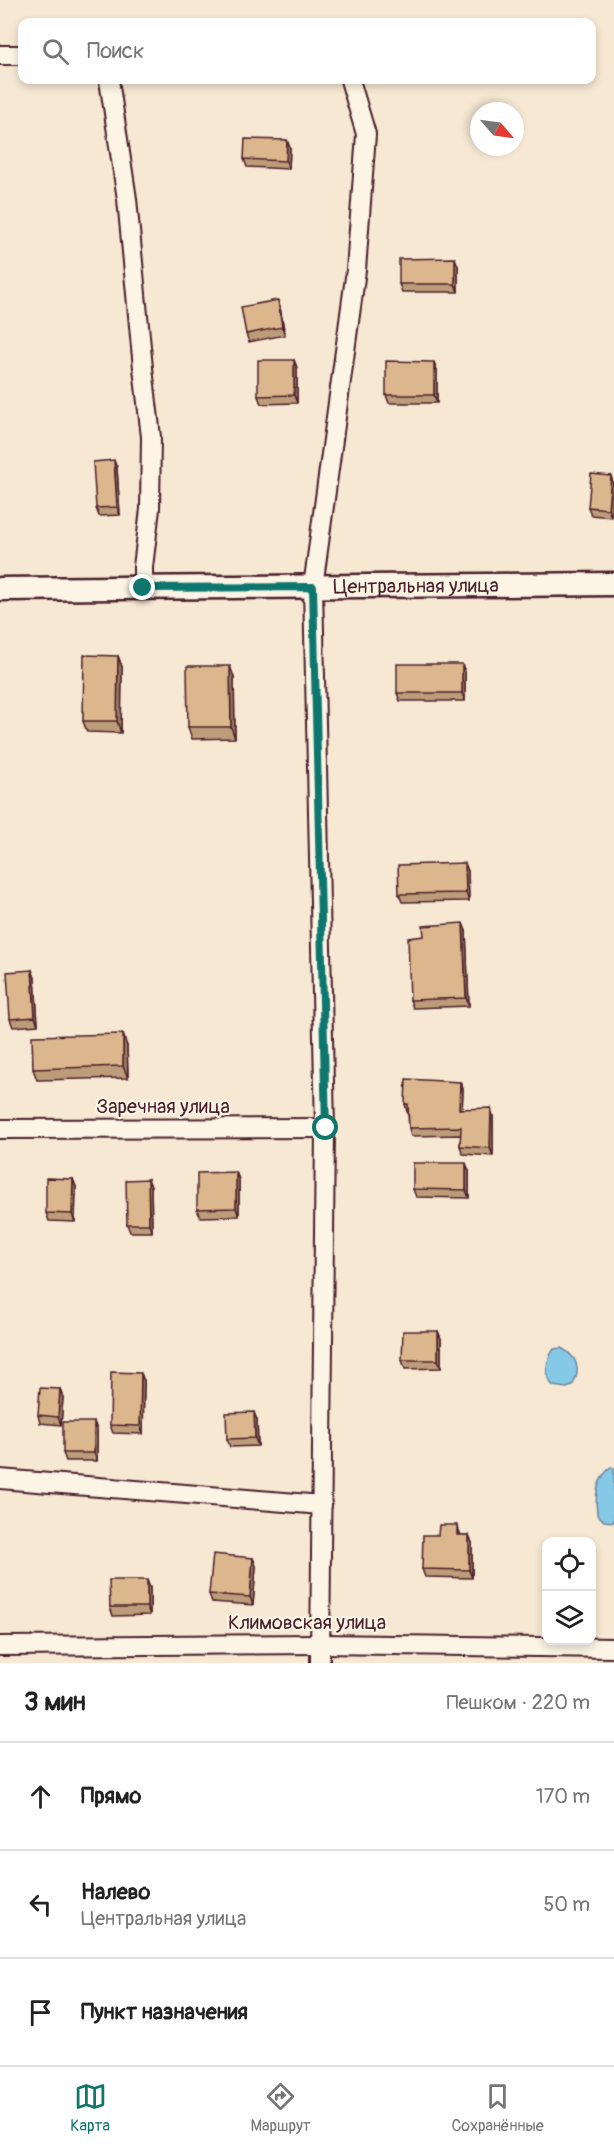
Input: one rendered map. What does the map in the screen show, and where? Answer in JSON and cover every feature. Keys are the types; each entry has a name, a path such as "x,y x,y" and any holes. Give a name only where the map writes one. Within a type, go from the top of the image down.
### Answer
{"street":[{"path":"0,55 18,55"},
{"path":"110,84 127,199 142,368 151,437 150,509 143,567 143,588"},
{"path":"320,1663 326,1128 313,587 356,270 366,145 366,134 351,84"},
{"name":"Центральная улица","path":"0,589 614,584"},
{"name":"Заречная улица","path":"0,1129 326,1128"},
{"path":"0,1479 322,1505"},
{"name":"Климовская улица","path":"0,1647 321,1644 614,1648"}],"water":[{"path":"561,1348 571,1355 577,1369 572,1386 567,1388 553,1386 547,1373 551,1353 554,1349"},
{"path":"611,1467 614,1468 614,1522 604,1521 597,1514 596,1507 599,1483"}],"building":[{"path":"245,139 287,140 286,161 244,159"},
{"path":"455,258 455,284 399,284 399,259"},
{"path":"278,300 282,327 246,334 241,307"},
{"path":"258,360 294,360 294,395 258,396"},
{"path":"386,361 434,362 434,395 386,395"},
{"path":"114,460 117,507 96,508 93,462"},
{"path":"591,474 611,476 608,509 588,507"},
{"path":"84,655 118,656 117,721 83,721"},
{"path":"397,664 462,664 462,693 397,693"},
{"path":"187,666 230,666 231,727 188,727"},
{"path":"465,863 466,893 399,894 398,865"},
{"path":"463,923 466,998 410,1000 408,938 424,936 423,926"},
{"path":"32,970 35,1017 10,1019 7,972"},
{"path":"123,1034 123,1066 33,1069 32,1036"},
{"path":"406,1079 460,1082 459,1109 491,1108 490,1148 460,1146 461,1127 409,1128 408,1104 405,1104"},
{"path":"413,1163 466,1163 466,1190 413,1189"},
{"path":"236,1172 236,1208 197,1209 197,1173"},
{"path":"46,1178 73,1179 72,1214 46,1213"},
{"path":"148,1179 149,1224 127,1224 126,1180"},
{"path":"403,1331 438,1331 438,1360 402,1360"},
{"path":"111,1372 141,1373 140,1426 110,1425"},
{"path":"40,1388 60,1389 58,1417 38,1415"},
{"path":"254,1412 255,1438 227,1439 226,1413"},
{"path":"63,1422 94,1422 94,1453 63,1453"},
{"path":"439,1525 457,1525 457,1535 469,1535 469,1570 422,1569 423,1535 438,1535"},
{"path":"213,1554 253,1558 250,1597 209,1594"},
{"path":"109,1580 147,1580 147,1607 110,1607"}],"route":[{"path":"143,588 313,587 326,1128"}]}
